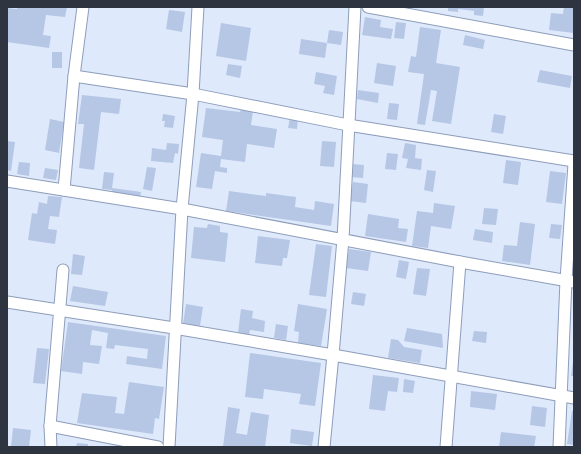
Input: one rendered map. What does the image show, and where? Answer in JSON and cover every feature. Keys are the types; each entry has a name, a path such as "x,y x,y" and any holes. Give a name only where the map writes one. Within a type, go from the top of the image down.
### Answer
{"street":[{"path":"64,190 74,76 83,7"},
{"path":"169,447 174,328 182,209 193,94 198,7"},
{"path":"324,447 334,355 343,239 348,125 356,7"},
{"path":"368,7 441,19 574,45"},
{"path":"74,76 193,94 348,125 574,161"},
{"path":"559,447 561,396 570,281 574,164"},
{"path":"7,181 182,209 460,262 570,281"},
{"path":"446,447 460,262"},
{"path":"51,447 50,426 61,311 63,270"},
{"path":"7,302 334,355 574,398"},
{"path":"50,426 158,447"}],"building":[{"path":"17,7 67,7 65,17 46,15 43,35 51,36 49,48 7,42 7,8 17,9"},
{"path":"448,7 484,7 483,16 474,15 474,11 458,9 458,12 448,11"},
{"path":"564,7 574,7 574,33 549,30 551,13 563,14"},
{"path":"169,10 185,12 182,32 166,29"},
{"path":"365,17 381,20 380,27 393,29 391,39 362,35"},
{"path":"396,22 406,23 404,39 394,38"},
{"path":"221,23 251,28 246,61 216,56"},
{"path":"420,27 441,30 436,63 460,67 451,124 432,121 437,91 431,90 425,125 417,124 424,74 408,72 411,56 416,57"},
{"path":"329,30 343,32 341,45 327,43"},
{"path":"465,35 485,40 483,49 463,45"},
{"path":"301,39 327,43 325,58 299,54"},
{"path":"52,52 62,52 62,68 52,68"},
{"path":"377,63 396,66 393,86 374,83"},
{"path":"228,64 242,66 240,78 226,75"},
{"path":"540,70 572,76 570,88 537,82"},
{"path":"316,72 337,76 334,95 323,93 325,86 314,84"},
{"path":"358,90 379,93 378,103 357,99"},
{"path":"82,95 121,99 119,114 101,112 94,170 79,168 84,124 78,124"},
{"path":"389,103 399,104 397,120 387,119"},
{"path":"206,108 240,112 241,109 253,111 251,125 277,129 274,148 247,144 245,162 221,159 220,167 227,168 227,173 215,171 212,189 196,187 201,153 221,156 223,140 202,137"},
{"path":"163,114 175,116 173,128 164,127 165,121 162,121"},
{"path":"494,114 506,116 503,134 491,132"},
{"path":"290,117 298,118 297,129 288,128"},
{"path":"50,119 64,122 59,153 45,150"},
{"path":"7,141 15,142 11,171 7,170"},
{"path":"322,141 336,142 334,167 320,166"},
{"path":"167,143 179,144 178,154 175,153 173,163 151,161 152,148 166,150"},
{"path":"405,143 416,145 415,158 422,159 421,170 406,168 408,159 402,158"},
{"path":"387,153 398,154 396,170 385,169"},
{"path":"506,160 521,162 518,185 503,183"},
{"path":"19,162 30,163 29,176 17,174"},
{"path":"352,164 364,165 363,178 350,177"},
{"path":"147,167 156,168 152,191 143,189"},
{"path":"45,168 58,170 56,180 43,178"},
{"path":"427,170 436,171 433,192 424,190"},
{"path":"550,171 566,173 562,204 546,202"},
{"path":"104,172 114,173 112,188 141,192 140,198 111,193 112,190 102,189"},
{"path":"353,182 368,184 366,203 350,201"},
{"path":"229,191 266,196 266,193 296,197 295,207 314,210 315,201 334,204 331,226 226,211"},
{"path":"48,196 62,197 59,217 50,216 48,229 57,230 55,244 28,240 32,213 37,214 39,202 47,204"},
{"path":"434,203 455,206 451,229 431,226 428,248 412,246 417,211 433,213"},
{"path":"484,208 498,209 496,225 482,224"},
{"path":"368,214 399,219 398,228 408,229 406,242 365,236"},
{"path":"520,222 535,224 530,265 502,261 504,245 517,246"},
{"path":"208,224 220,226 220,232 228,233 225,262 191,258 194,227 207,228"},
{"path":"551,224 562,225 560,239 549,238"},
{"path":"475,229 493,232 492,243 473,240"},
{"path":"258,236 290,240 287,258 283,258 282,266 255,263"},
{"path":"316,244 332,246 326,297 309,295"},
{"path":"349,249 371,252 368,271 346,268"},
{"path":"73,254 85,256 82,275 71,274"},
{"path":"399,260 409,262 406,279 396,277"},
{"path":"417,268 430,269 426,296 413,294"},
{"path":"73,286 108,292 105,306 70,301"},
{"path":"353,292 366,294 364,306 351,304"},
{"path":"186,304 203,307 200,326 183,324"},
{"path":"298,304 327,309 321,346 298,343 299,332 294,331"},
{"path":"241,309 253,311 252,318 265,321 264,332 250,330 249,335 238,333"},
{"path":"68,322 166,336 162,369 126,364 127,356 147,359 148,349 115,345 114,349 106,348 108,333 92,330 90,345 102,346 99,364 83,362 82,374 61,371"},
{"path":"276,324 288,326 286,340 274,338"},
{"path":"407,328 442,334 443,348 404,341"},
{"path":"474,331 487,332 486,343 472,341"},
{"path":"391,339 398,340 404,347 422,350 420,363 388,358"},
{"path":"37,348 49,349 45,384 33,383"},
{"path":"250,353 321,363 315,406 299,404 301,394 264,389 263,399 245,397"},
{"path":"573,362 574,376 571,376"},
{"path":"373,375 399,378 397,392 388,391 385,411 369,409"},
{"path":"404,379 415,381 413,393 403,392"},
{"path":"129,382 164,387 159,419 155,418 153,434 77,423 82,393 117,397 115,413 124,414"},
{"path":"471,391 497,394 495,410 470,407"},
{"path":"532,406 547,408 545,427 530,425"},
{"path":"228,407 240,409 236,433 247,435 251,412 269,415 265,447 223,447"},
{"path":"572,411 574,411 574,445 567,444"},
{"path":"13,428 31,430 29,447 11,447"},
{"path":"291,429 314,432 312,446 290,443"},
{"path":"501,432 536,436 534,447 499,447"},
{"path":"77,443 88,444 88,447 76,447"}]}
